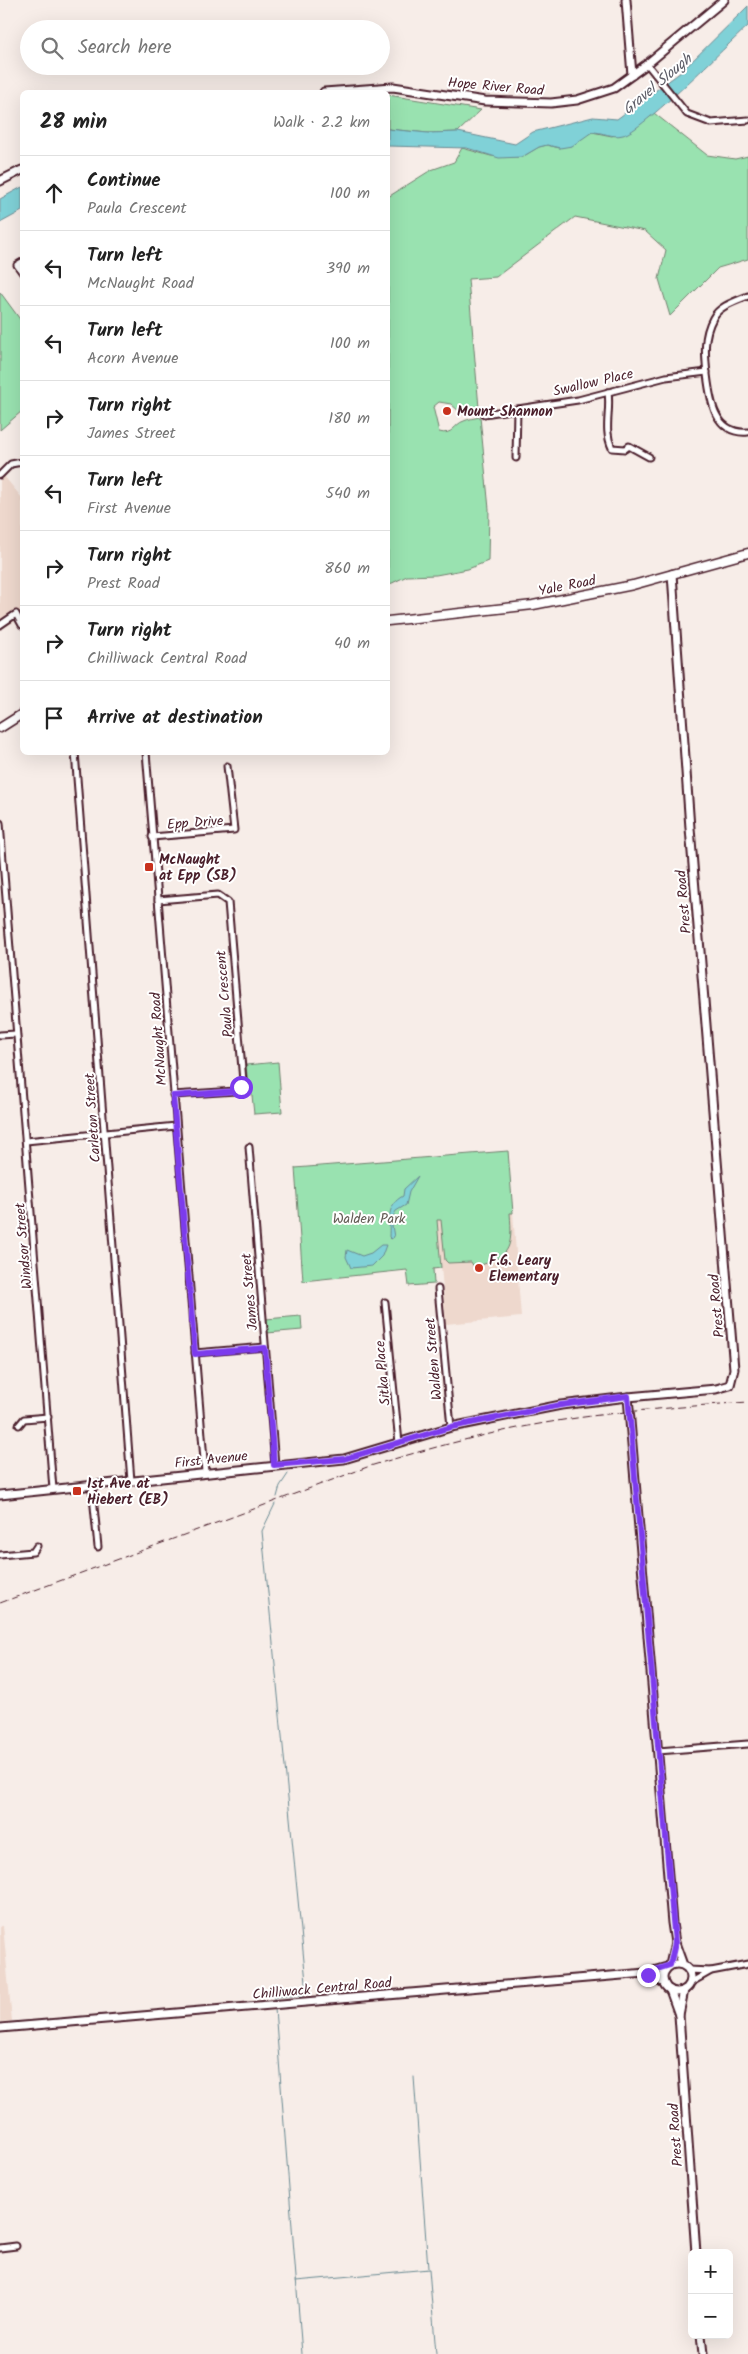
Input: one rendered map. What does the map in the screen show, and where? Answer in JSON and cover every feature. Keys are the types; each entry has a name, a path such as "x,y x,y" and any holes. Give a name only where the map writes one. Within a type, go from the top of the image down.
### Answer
{"main road":[{"name":"Yale Road","path":"390,621 523,606 633,585 748,553"},
{"path":"0,728 20,715"}],"street":[{"path":"626,0 632,76"},
{"name":"Hope River Road","path":"352,90 393,87 464,99 551,103 577,100 614,88 632,76 724,0"},
{"path":"647,64 687,114 711,123 748,120"},
{"path":"0,181 20,171"},
{"path":"748,296 729,303 713,316 705,339 711,407 719,420 731,430 748,432"},
{"name":"Swallow Place","path":"484,414 578,400 672,375 707,372"},
{"path":"608,392 610,400 606,427 607,438 612,448 625,449 629,446 648,457"},
{"path":"516,458 517,409"},
{"path":"0,475 11,464 20,462"},
{"name":"Prest Road","path":"628,1396 726,1388 730,1385 734,1375 677,661 672,574"},
{"path":"0,625 16,614 20,621"},
{"name":"Carleton Street","path":"75,755 131,1481"},
{"name":"McNaught Road","path":"146,755 204,1472"},
{"name":"Epp Drive","path":"152,837 234,830 227,766"},
{"name":"Windsor Street","path":"0,823 53,1489"},
{"name":"Paula Crescent","path":"158,900 218,895 228,902 243,1081 241,1087 236,1091 173,1096"},
{"path":"0,1036 16,1034"},
{"path":"26,1141 176,1126"},
{"name":"James Street","path":"249,1147 274,1465"},
{"name":"Walden Street","path":"438,1290 451,1427"},
{"name":"Sitka Place","path":"385,1302 399,1443"},
{"path":"195,1354 265,1348"},
{"path":"628,1396 675,1943 686,1967 690,1983"},
{"name":"First Avenue","path":"0,1495 204,1472 344,1459 451,1427 561,1405 628,1396"},
{"path":"19,1425 24,1419 48,1417"},
{"path":"92,1486 98,1548"},
{"path":"0,1555 33,1552 37,1546"},
{"path":"658,1751 748,1744"},
{"path":"664,1984 663,1975 669,1966 675,1943"},
{"path":"669,1966 676,1964 710,1971 748,1964"},
{"name":"Chilliwack Central Road","path":"0,2028 646,1973 669,1966"},
{"path":"646,1973 675,1992 684,1990 690,1983 710,1971"},
{"name":"Prest Road","path":"670,1990 679,2015"},
{"name":"Prest Road","path":"684,1990 679,2015 696,2249"},
{"path":"0,2248 16,2246"},
{"path":"701,2339 703,2354"}],"shaded area":[{"path":"4,476 20,496 20,618 0,630 0,480"},
{"name":"F.G. Leary Elementary","path":"513,1213 521,1317 446,1324 437,1220"},
{"path":"0,1926 3,1926 12,2021 0,2022"}],"green space":[{"path":"390,95 481,110 458,132 428,133 390,129"},
{"path":"654,113 707,155 735,159 748,156 748,259 718,268 670,316 659,279 666,250 645,231 575,217 496,277 468,279 479,408 461,413 451,404 439,402 433,407 439,432 450,431 461,422 480,417 489,509 488,561 468,569 436,575 407,576 390,584 390,196 431,170 454,162 462,148 491,156 522,157 539,147 547,145 560,148 592,132 612,136 641,123"},
{"path":"0,292 20,319 20,413 0,430"},
{"path":"278,1062 282,1112 254,1114 251,1086 248,1086 246,1065"},
{"name":"Walden Park","path":"508,1151 513,1213 510,1213 511,1236 507,1250 495,1260 474,1267 471,1262 448,1263 445,1260 441,1220 437,1220 441,1268 433,1269 434,1284 409,1286 407,1270 303,1281 295,1168"},
{"path":"301,1316 302,1330 267,1333 266,1319"}],"water":[{"path":"748,6 748,26 665,104 633,130 623,135 615,136 592,132 572,146 560,148 547,145 539,147 522,157 499,158 467,148 390,146 390,129 428,133 458,132 515,144 533,132 593,117 617,119 681,72"},
{"path":"20,188 20,212 0,223 0,199"},
{"path":"418,1176 409,1192 406,1205 396,1211 391,1220 394,1237 391,1239 389,1237 389,1219 391,1208 403,1196 404,1189"},
{"path":"381,1245 386,1245 382,1256 372,1266 351,1268 346,1257 347,1250 362,1256 371,1253"}],"waterway":[{"path":"277,1497 280,1486 288,1474"},
{"path":"274,2001 274,1997 303,1995 307,1992 262,1531 275,1504"},
{"path":"275,2009 302,2354"},
{"path":"414,2077 428,2268"},
{"path":"296,2281 429,2269 436,2354"}],"railway":[{"path":"0,1603 370,1466 438,1447 528,1426 575,1418 748,1402"}],"place":[{"name":"Mount Shannon","path":"447,411"},
{"name":"McNaught at Epp (SB)","path":"149,867"},
{"name":"F.G. Leary Elementary","path":"479,1268"},
{"name":"1st Ave at Hiebert (EB)","path":"77,1491"}],"route":[{"path":"241,1087 236,1091 173,1096 195,1354 265,1348 274,1465 344,1459 451,1427 561,1405 628,1396 675,1943 673,1945 670,1965 646,1973 648,1975"}],"water label":[{"name":"Gravel Slough","path":"657,84"}]}
